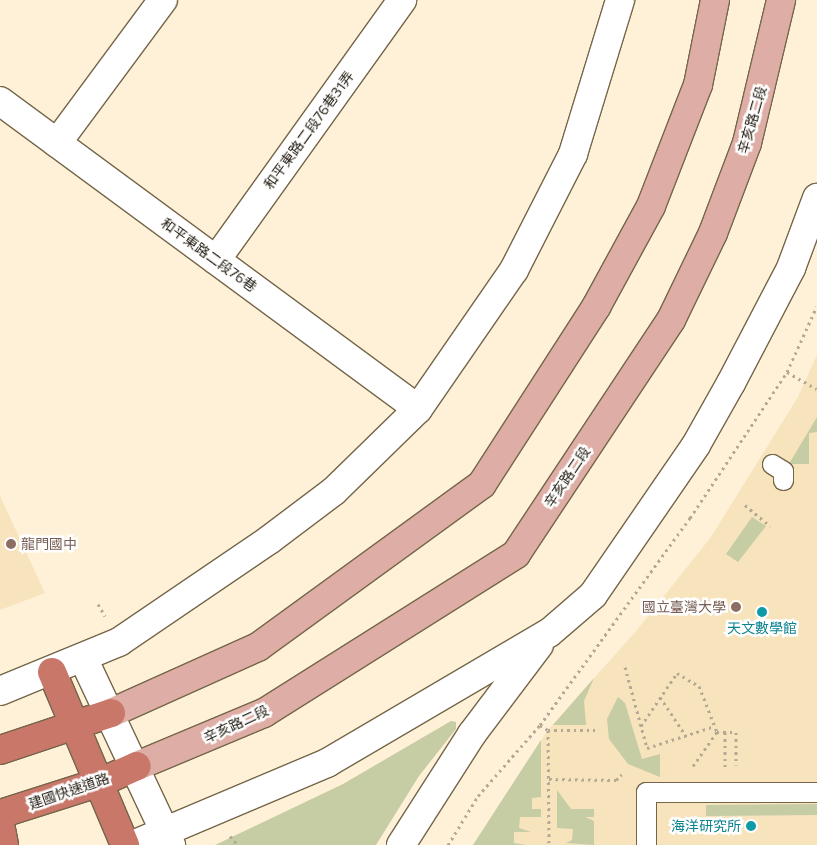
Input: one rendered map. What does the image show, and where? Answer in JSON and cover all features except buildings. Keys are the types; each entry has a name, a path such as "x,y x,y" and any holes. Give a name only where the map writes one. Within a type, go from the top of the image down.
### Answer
{"highway":[{"path":"52,672 77,724 125,845"},
{"path":"0,750 111,713"},
{"name":"建國快速道路","path":"0,814 101,782 137,766"},
{"path":"0,824 4,845"}],"main road":[{"path":"58,143 163,0"},
{"name":"和平東路二段76巷31弄","path":"216,260 402,0"},
{"path":"0,691 52,672 119,642 269,540 334,491 418,409 514,270 573,154 620,0"},
{"path":"111,713 258,647 482,484 596,306 651,206 698,85 715,0"},
{"name":"辛亥路二段","path":"137,766 264,713 516,554 671,320 709,242 747,143 781,0"},
{"name":"和平東路二段76巷","path":"0,101 418,409"},
{"path":"133,845 169,839 328,763 549,632 593,595 696,445 787,277 817,198"},
{"path":"401,845 472,734 549,632"},
{"path":"83,658 137,766 169,839"}],"lane":[{"path":"772,464 782,471 782,480"},
{"path":"646,845 646,792 817,792"}],"path":[{"path":"787,372 817,389"},
{"path":"745,505 770,526"},
{"path":"625,667 647,748 715,726"},
{"path":"641,726 677,673 699,686 717,732"},
{"path":"660,697 686,736"},
{"path":"540,724 548,730 595,730"},
{"path":"548,730 549,845"},
{"path":"717,732 736,732 737,792"},
{"path":"682,792 682,781 717,732"},
{"path":"725,732 725,771"},
{"path":"549,779 616,780 622,774"}],"shaded area":[{"name":"國立臺灣大學","path":"817,355 817,845 473,845 548,730 637,630 711,537 798,397"},
{"name":"龍門國中","path":"0,496 45,593 0,610"}],"green space":[{"path":"817,417 817,432 809,433 809,464 789,464"},
{"path":"752,517 766,526 738,562 726,554"},
{"path":"594,678 584,701 586,725 553,725"},
{"path":"618,697 625,703 642,759 660,754 660,777 628,764 609,739 607,719"},
{"path":"451,721 456,722 456,729 419,776 376,845 215,845 343,784"},
{"path":"541,740 541,797 532,798 532,809 541,809 541,817 520,817 519,828 531,832 514,832 514,843 526,845 473,845"},
{"path":"557,790 571,809 594,809 594,817 585,817 594,821 594,845 566,843 572,840 573,829 557,828"},
{"path":"817,804 817,815 706,816 706,805"}],"place":[{"name":"龍門國中","path":"11,544"},
{"name":"國立臺灣大學","path":"736,607"},
{"name":"天文數學館","path":"762,612"},
{"name":"海洋研究所","path":"751,826"}]}
